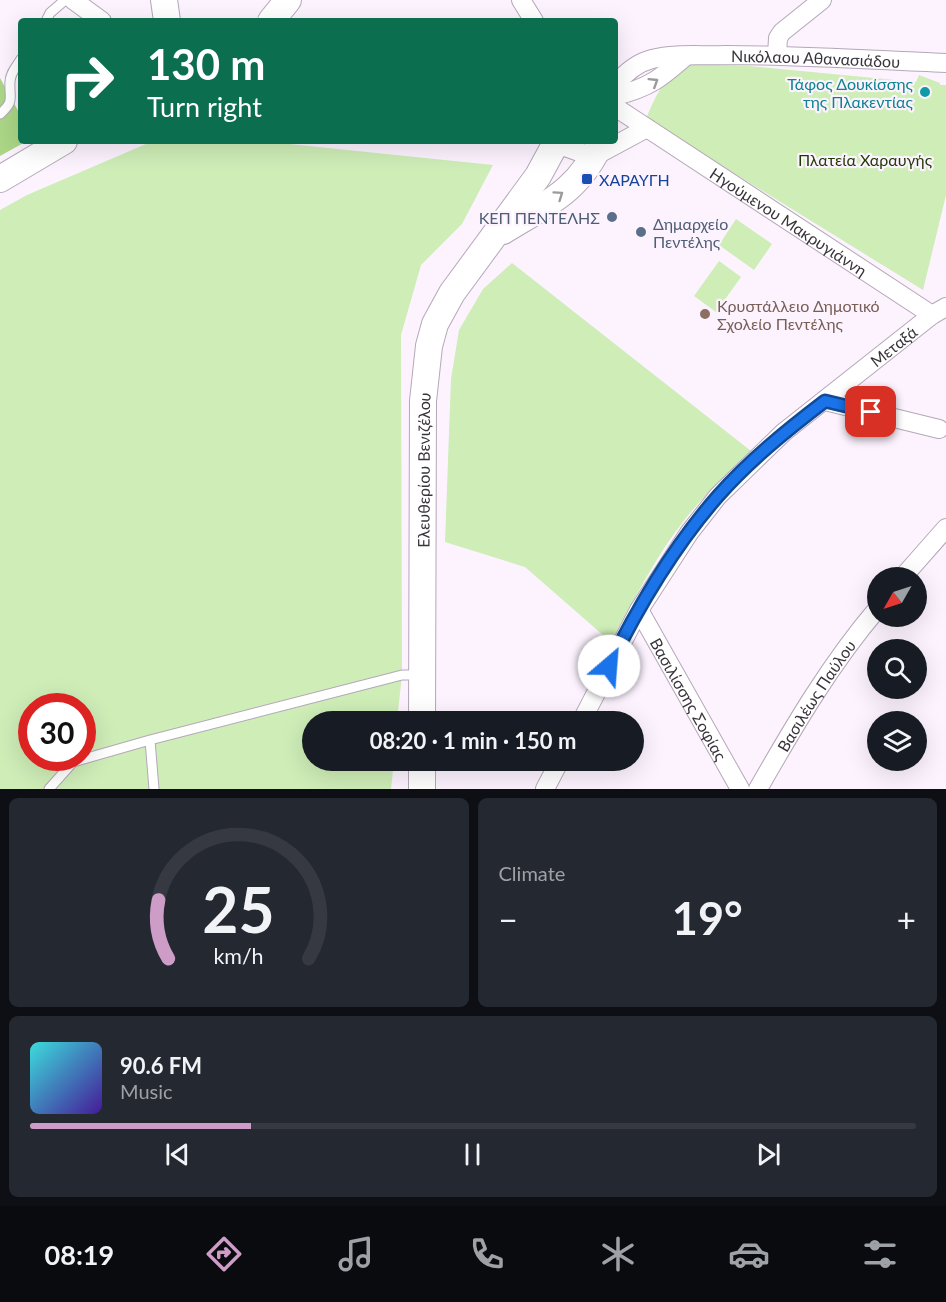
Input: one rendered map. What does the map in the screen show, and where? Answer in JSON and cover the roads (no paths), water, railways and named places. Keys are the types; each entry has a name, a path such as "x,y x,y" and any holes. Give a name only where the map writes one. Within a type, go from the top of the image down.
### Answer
{"main road":[{"path":"164,0 167,18"},
{"path":"273,18 288,0"},
{"path":"0,179 59,144"},
{"name":"Ελευθερίου Βενιζέλου","path":"422,711 423,401 429,346 442,309 538,176 556,144"},
{"name":"Ελευθερίου Βενιζέλου","path":"493,238 561,195 575,183 597,149"},
{"path":"422,771 422,789"}],"street":[{"path":"73,0 98,18"},
{"path":"520,0 532,18"},
{"path":"777,55 778,38 782,32 822,0"},
{"name":"Νικόλαου Αθανασιάδου","path":"618,82 629,70 653,58 686,56 777,55 946,63"},
{"path":"618,95 647,87 686,56"},
{"name":"Ηγούμενου Μακρυγιάννη","path":"618,109 939,311"},
{"path":"618,140 647,128"},
{"path":"568,144 597,149"},
{"name":"Μεταξά","path":"587,711 639,610 689,533 718,496 784,432 939,311"},
{"path":"825,401 939,429"},
{"path":"912,567 946,528"},
{"name":"Βασιλίσσης Σοφίας","path":"639,610 740,789"},
{"name":"Βασιλέως Παύλου","path":"758,789 832,666 867,621"},
{"path":"545,789 554,771"}],"lane":[{"path":"48,18 65,0"},
{"path":"0,114 11,99 10,81 18,65"},
{"path":"49,789 73,762 402,675 422,675"},
{"path":"150,740 154,789"}],"place":[{"name":"Τάφος Δουκίσσης της Πλακεντίας","path":"925,92"},
{"name":"ΧΑΡΑΥΓΗ","path":"587,179"},
{"name":"ΚΕΠ ΠΕΝΤΕΛΗΣ","path":"612,217"},
{"name":"Δημαρχείο Πεντέλης","path":"641,232"},
{"name":"Κρυστάλλειο Δημοτικό Σχολείο Πεντέλης","path":"705,314"}],"park label":[{"name":"Πλατεία Χαραυγής","path":"865,159"}]}
